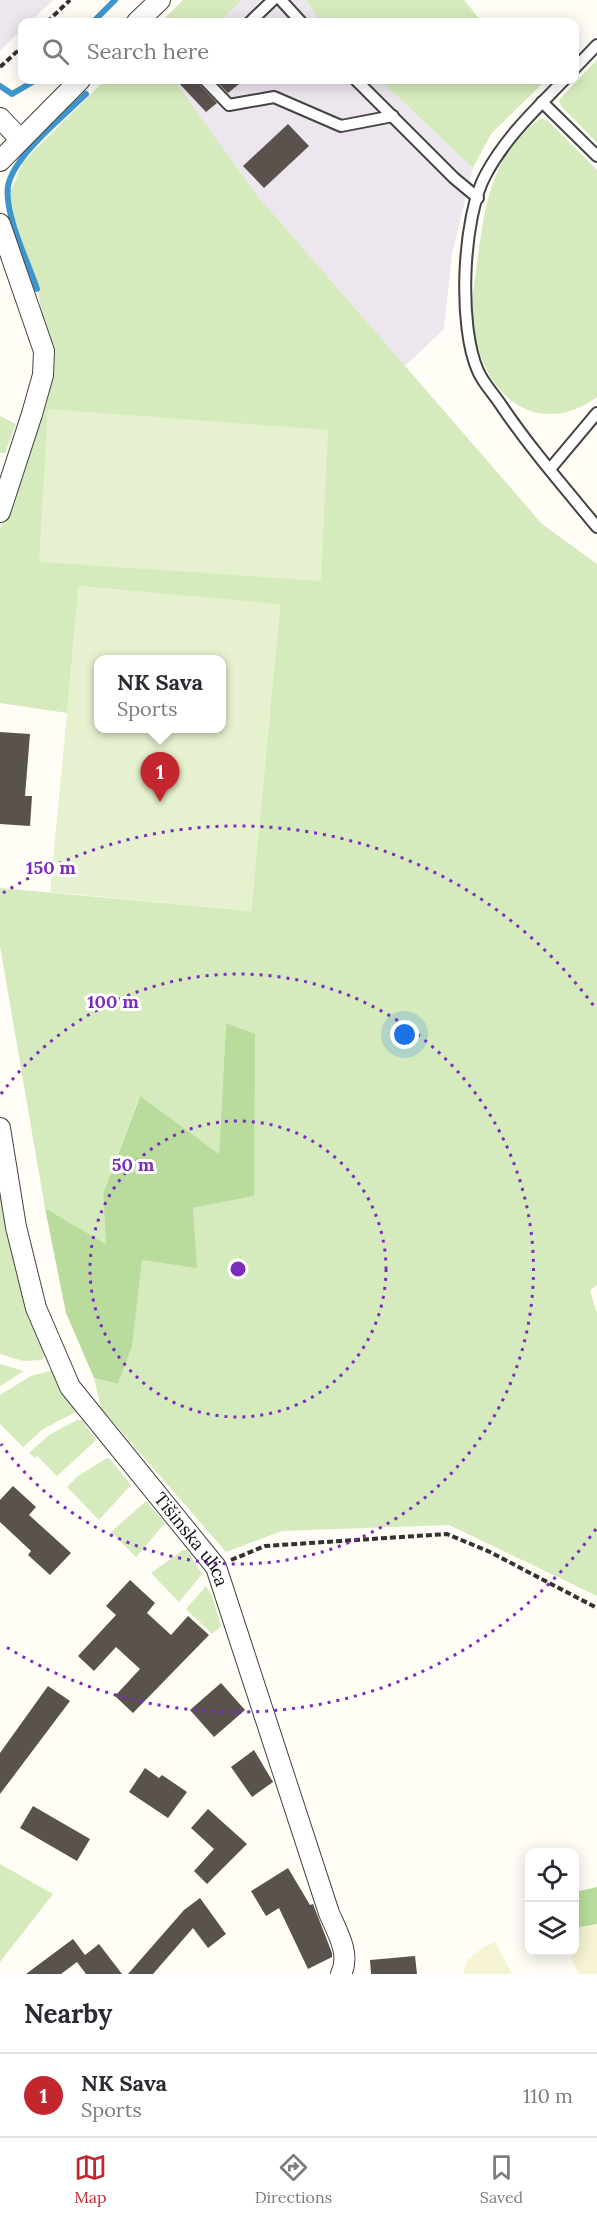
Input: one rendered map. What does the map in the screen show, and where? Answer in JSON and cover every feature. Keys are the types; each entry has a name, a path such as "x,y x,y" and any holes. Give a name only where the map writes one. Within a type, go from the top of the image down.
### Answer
{"street":[{"path":"141,18 159,0"},
{"path":"0,161 76,84"},
{"path":"0,118 20,139"},
{"path":"0,224 44,351 43,375 0,512"},
{"name":"Tišinska ulica","path":"0,1128 16,1227 36,1308 70,1387 216,1567 329,1913 344,1948 345,1966 341,1974"}],"lane":[{"path":"254,18 273,0"},
{"path":"281,0 297,18"},
{"path":"579,64 597,45"},
{"path":"209,84 229,105 274,97 341,126 393,116"},
{"path":"360,84 454,178 478,198"},
{"path":"560,84 511,134 484,177 478,198 464,278 467,322 478,371 519,432 597,528"},
{"path":"542,102 597,156"},
{"path":"550,469 597,413"}],"path":[{"path":"51,18 70,0"},
{"path":"0,68 18,51"},
{"path":"216,1567 265,1546 447,1534 490,1552 597,1608"}],"shaded area":[{"path":"0,0 53,0 34,18 18,18 18,33 0,51"},
{"path":"242,0 306,0 318,18 223,18"},
{"path":"177,84 384,84 473,168 452,254 444,329 405,366 256,194"},
{"path":"597,1924 597,1974 579,1974 569,1956 579,1956 579,1927"},
{"path":"495,1942 512,1974 463,1974 468,1959 485,1946"}],"green space":[{"path":"183,0 242,0 223,18 165,18"},
{"path":"306,0 464,0 479,18 318,18"},
{"path":"597,60 597,143 561,106 559,100 574,84 579,84 579,79"},
{"path":"101,84 177,84 256,194 542,524 597,564 597,1285 590,1291 597,1313 597,1596 449,1525 282,1531 226,1552 101,1408 94,1378 118,1384 132,1347 141,1260 193,1208 254,1196 226,1023 219,1154 139,1097 103,1194 106,1244 45,1208 0,946 0,888 251,911 280,605 79,586 67,713 0,703 0,528 49,370 38,289 14,218 10,193 23,162"},
{"path":"384,84 542,84 491,134 473,168"},
{"path":"542,118 548,121 597,170 597,397 584,406 553,414 537,413 521,407 496,385 480,354 475,337 472,304 487,201 497,172 513,145"},
{"path":"48,409 328,430 321,581 39,562"},
{"path":"0,416 16,424 5,453 0,453"},
{"path":"79,586 280,604 251,911 50,892"},
{"path":"226,1023 255,1034 254,1196 193,1208 197,1268 142,1260 132,1347 118,1384 94,1378 66,1313 45,1208 106,1244 103,1194 140,1096 219,1154"},
{"path":"0,1194 22,1294 46,1355 42,1360 23,1361 0,1354"},
{"path":"0,1364 24,1371 0,1386"},
{"path":"53,1370 76,1412 43,1429 23,1447 0,1424 0,1395 31,1376"},
{"path":"77,1420 82,1420 96,1440 57,1476 37,1456 35,1458 29,1453 49,1435"},
{"path":"107,1458 131,1485 99,1520 67,1487 78,1476"},
{"path":"146,1501 165,1523 136,1557 111,1532"},
{"path":"183,1550 187,1550 202,1574 179,1602 151,1573"},
{"path":"206,1586 212,1595 221,1626 212,1634 186,1609"},
{"path":"0,1864 53,1894 0,1962"},
{"path":"597,1887 597,1924 579,1927 579,1891"}],"building":[{"path":"180,84 200,84 217,103 206,112"},
{"path":"219,84 239,84 228,93"},
{"path":"288,124 309,146 264,188 243,166"},
{"path":"0,732 30,734 25,796 32,796 30,826 0,824"},
{"path":"13,1486 36,1507 29,1515 71,1553 50,1575 28,1555 31,1551 0,1522 0,1500"},
{"path":"130,1580 155,1603 147,1613 171,1635 188,1616 209,1635 133,1713 115,1696 140,1669 116,1647 94,1671 78,1656 116,1615 106,1606"},
{"path":"221,1683 245,1710 214,1737 190,1710"},
{"path":"48,1686 70,1701 0,1794 0,1753"},
{"path":"254,1750 273,1782 252,1797 231,1767"},
{"path":"145,1768 159,1778 162,1775 187,1792 168,1818 129,1792"},
{"path":"33,1806 90,1839 77,1861 20,1828"},
{"path":"208,1809 247,1844 207,1884 194,1871 214,1849 191,1828"},
{"path":"288,1868 310,1905 313,1904 332,1953 332,1957 308,1969 279,1908 266,1916 251,1891"},
{"path":"200,1898 226,1934 208,1948 193,1928 153,1974 128,1974 184,1910"},
{"path":"73,1939 85,1955 99,1944 122,1974 86,1974 77,1962 61,1974 26,1974"},
{"path":"415,1956 417,1974 371,1974 370,1960"}],"waterway":[{"path":"97,18 115,0"},
{"path":"0,86 12,94 29,84"},
{"path":"37,289 13,224 8,186 12,174 30,149 86,94"}],"place":[{"name":"NK Sava","path":"160,802"}]}
